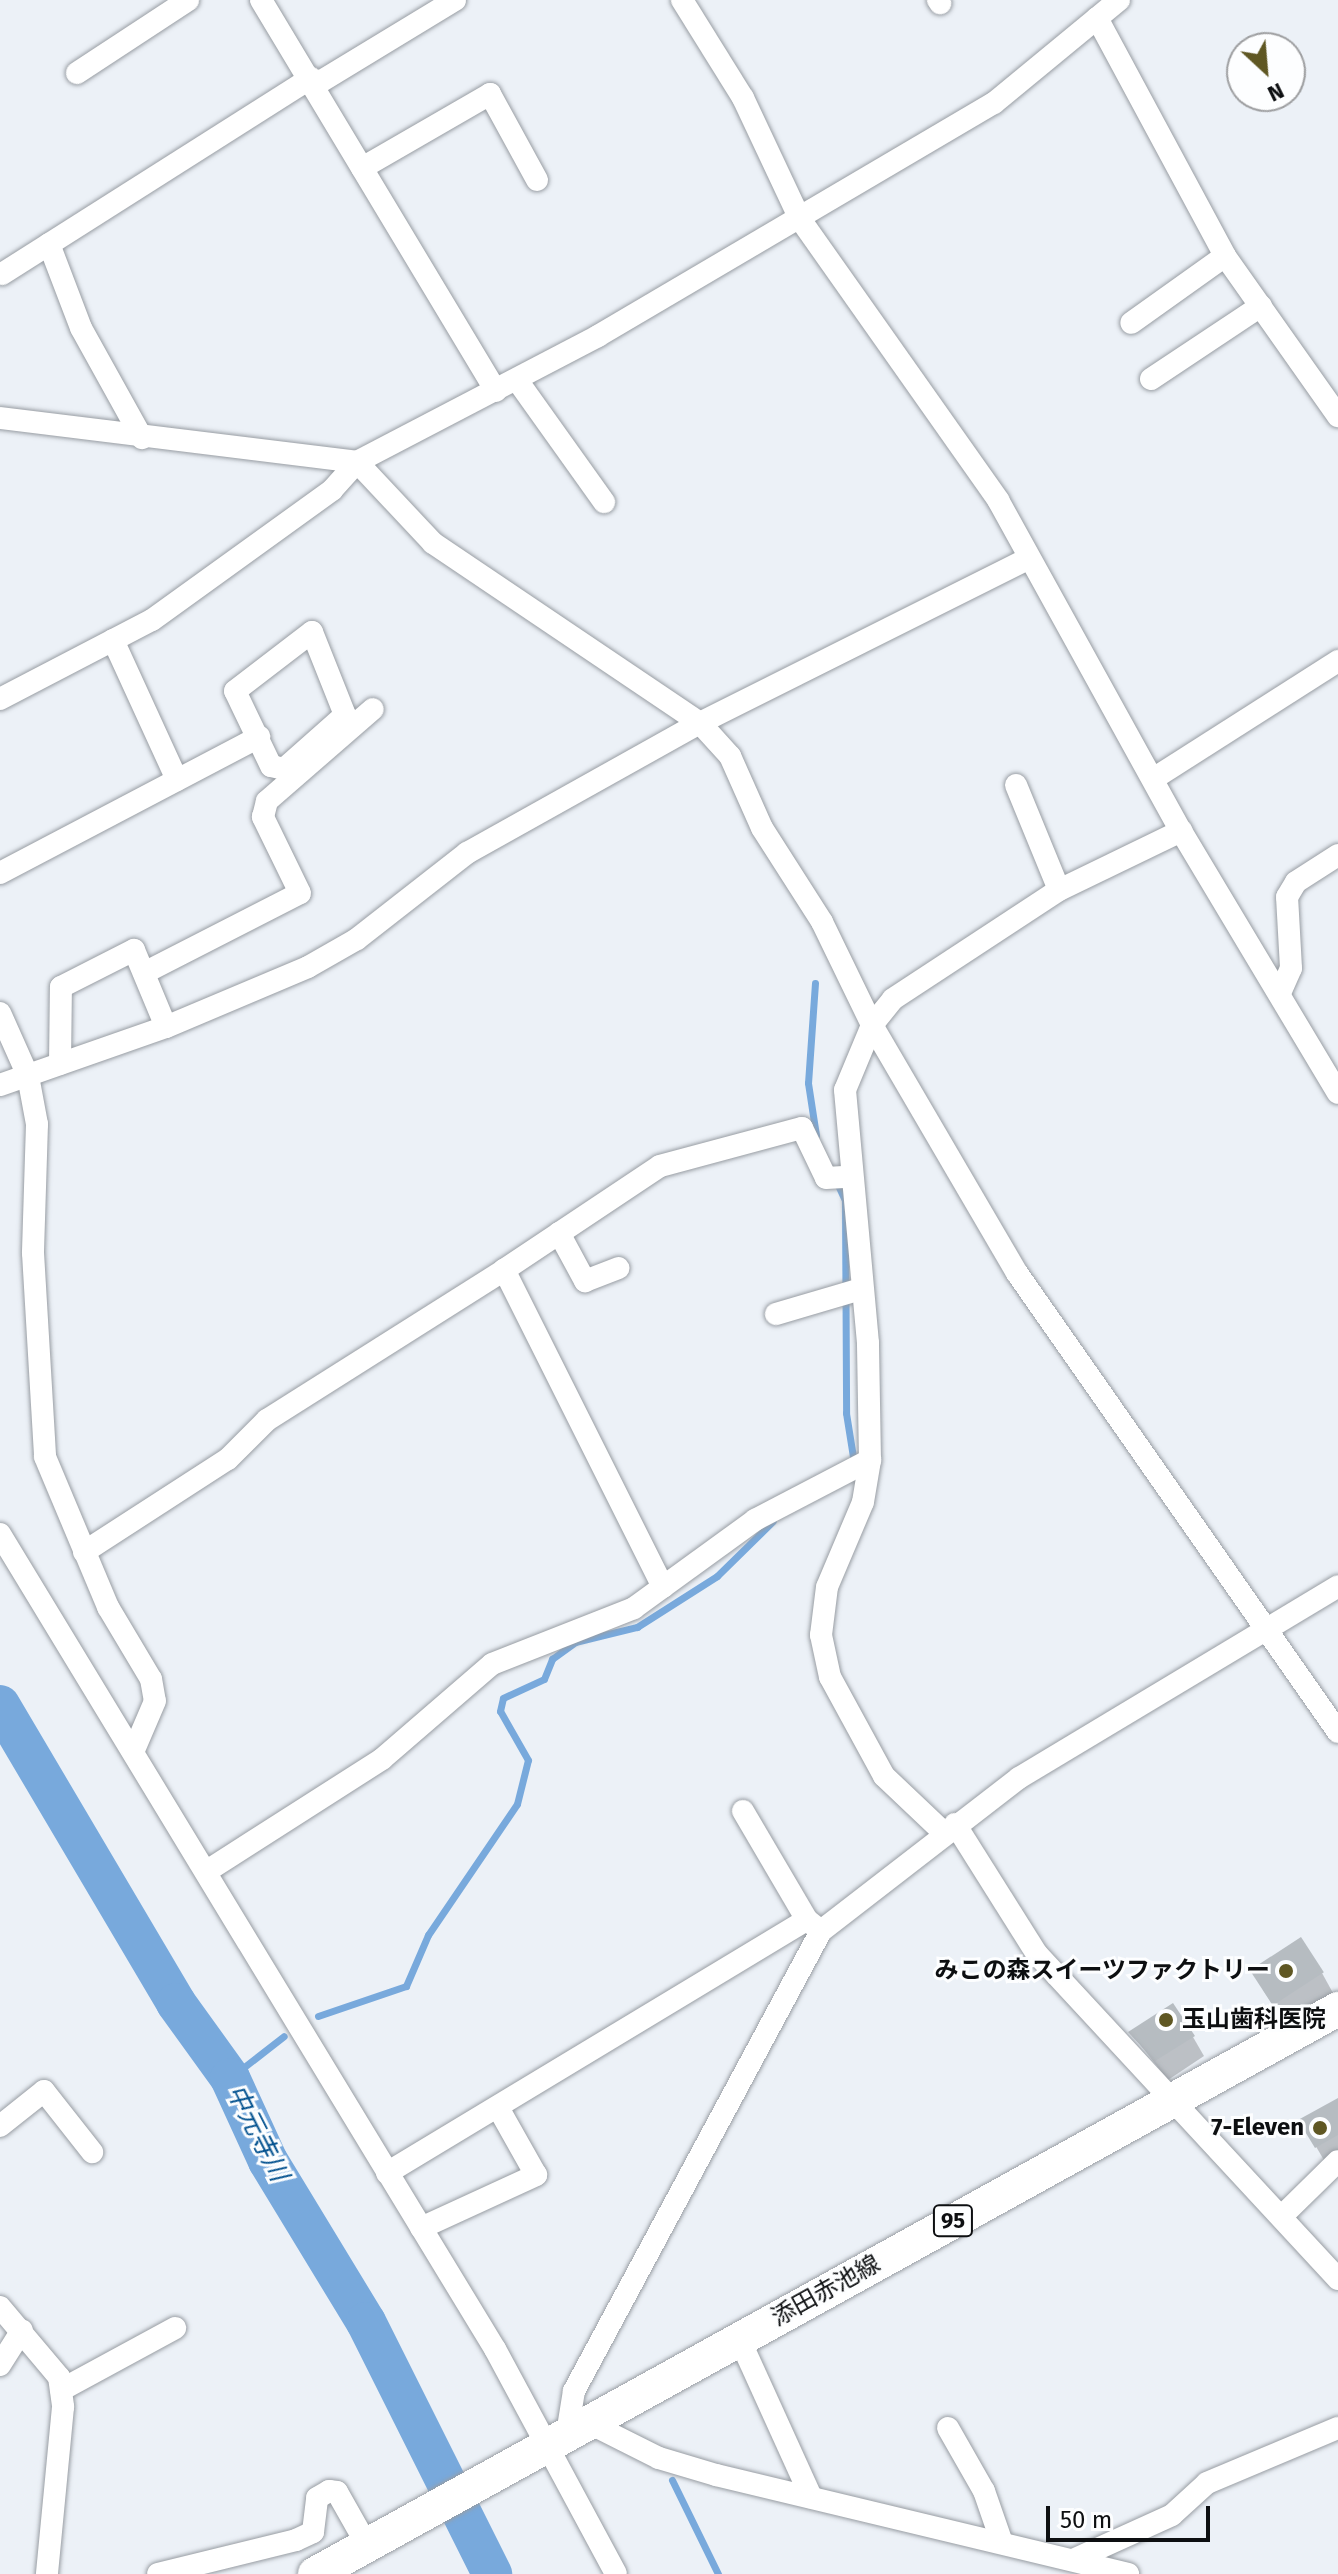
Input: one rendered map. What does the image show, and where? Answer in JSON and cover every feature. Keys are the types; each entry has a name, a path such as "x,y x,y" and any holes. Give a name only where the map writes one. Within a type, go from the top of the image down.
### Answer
{"main road":[{"name":"添田赤池線","path":"315,2574 1338,2009"}],"street":[{"path":"77,73 188,0"},
{"path":"261,0 313,81 496,391"},
{"path":"2,274 313,81 455,0"},
{"path":"682,0 743,98 800,219 998,500 1026,560 1156,777 1181,831 1338,1093"},
{"path":"0,699 113,640 261,545 357,462 517,380 800,219 994,103 1119,0"},
{"path":"1097,18 1225,256 1338,416"},
{"path":"362,168 490,94 537,180"},
{"path":"49,244 81,328 142,438"},
{"path":"1131,323 1225,256"},
{"path":"1151,379 1261,306"},
{"path":"517,380 604,502"},
{"path":"0,418 142,438 357,462 433,543 700,723 730,756 762,828 822,922 872,1025 1017,1273 1272,1632 1338,1732"},
{"path":"0,1085 166,1027 357,939 467,853 700,723 1026,560"},
{"path":"312,632 345,715 284,769 271,766 259,737 235,691 312,632"},
{"path":"113,640 177,780"},
{"path":"1156,777 1338,661"},
{"path":"144,973 300,893 263,817 267,801 373,709"},
{"path":"0,873 259,737"},
{"path":"1016,785 1059,890"},
{"path":"1181,831 1059,890 893,999 872,1025 845,1090 848,1177 861,1289 870,1460 863,1502 827,1587 821,1635 830,1677 884,1776 949,1828 1037,1954 1338,2279"},
{"path":"1280,993 1291,968 1287,897 1296,882 1338,855"},
{"path":"60,1064 61,987 134,950 166,1027"},
{"path":"0,1013 28,1076 37,1124 33,1253 45,1457 84,1552 151,1679 155,1701 134,1750"},
{"path":"84,1552 228,1459 267,1420 504,1270 660,1166 802,1128 826,1178 848,1177"},
{"path":"559,1233 585,1281 619,1268"},
{"path":"504,1270 663,1587"},
{"path":"776,1314 861,1289"},
{"path":"207,1871 382,1759 492,1664 607,1621 663,1587 755,1520 870,1460"},
{"path":"0,1534 134,1750 421,2228 561,2439 616,2574"},
{"path":"387,2173 500,2111 591,2046 814,1926 1019,1778 1272,1632 1338,1586"},
{"path":"743,1811 814,1926"},
{"path":"561,2439 574,2391 814,1926"},
{"path":"0,2126 44,2091 92,2152"},
{"path":"421,2228 536,2175 500,2111"},
{"path":"1282,2216 1338,2161"},
{"path":"0,2307 22,2330 61,2390 47,2574"},
{"path":"61,2390 175,2328"},
{"path":"0,2365 22,2330"},
{"path":"739,2338 811,2497"},
{"path":"948,2428 984,2491 1002,2543"},
{"path":"1066,2564 1172,2515 1207,2483 1338,2428"},
{"path":"561,2439 659,2458 1002,2543 1066,2564 1128,2574"},
{"path":"158,2574 296,2540 313,2532 317,2498 329,2491 337,2492 374,2542"}],"building":[{"name":"みこの森スイーツファクトリー","path":"1301,1937 1324,1972 1273,2005 1250,1970"},
{"name":"玉山歯科医院","path":"1173,2003 1195,2036 1155,2061 1128,2032"},
{"name":"7-Eleven","path":"1338,2098 1338,2135 1315,2148 1298,2120"}],"waterway":[{"path":"815,983 808,1083 816,1135"},
{"path":"837,1183 845,1200 846,1413 854,1463"},
{"path":"318,2016 406,1986 428,1935 517,1804 528,1760 500,1711 503,1698 544,1679 552,1659 575,1642 637,1627 717,1576 773,1521"},
{"name":"中元寺川","path":"0,1705 176,2003 230,2078 268,2161 366,2322 492,2574"},
{"path":"230,2078 284,2036"},
{"path":"672,2480 718,2574"}],"place":[{"name":"みこの森スイーツファクトリー","path":"1286,1971"},
{"name":"玉山歯科医院","path":"1166,2020"},
{"name":"7-Eleven","path":"1320,2128"}]}
